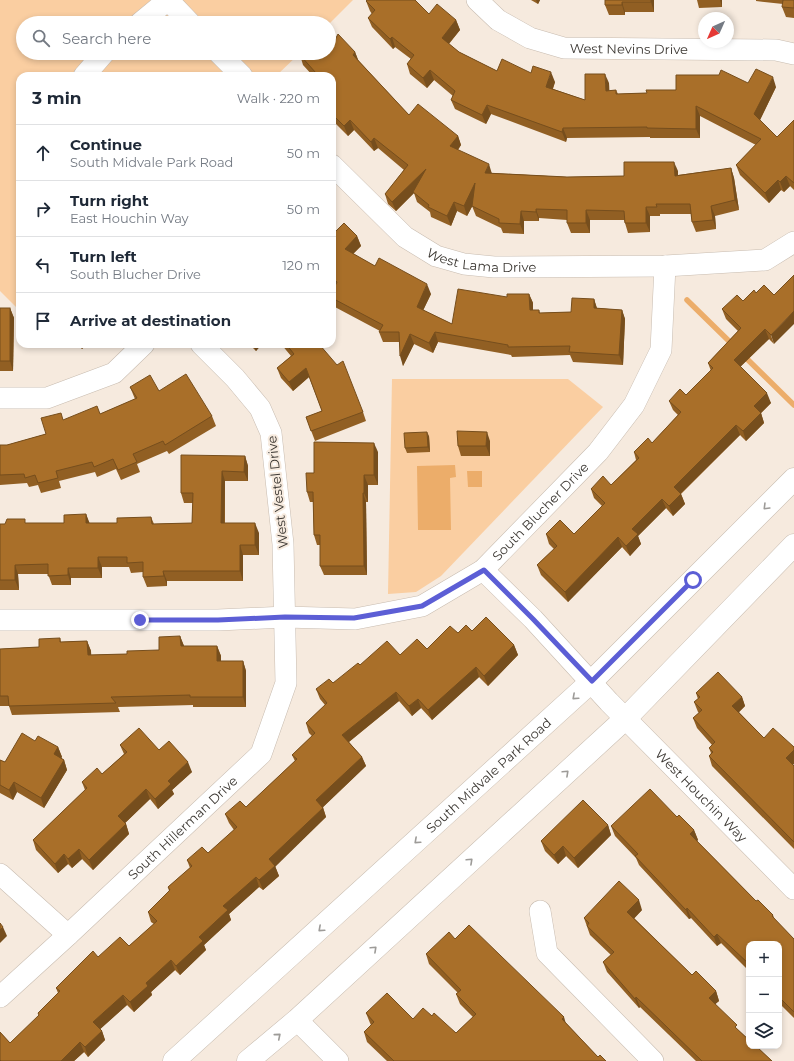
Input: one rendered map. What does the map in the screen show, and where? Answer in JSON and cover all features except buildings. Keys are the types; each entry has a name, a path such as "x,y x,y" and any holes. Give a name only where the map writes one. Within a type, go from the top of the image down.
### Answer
{"main road":[{"name":"South Midvale Park Road","path":"174,1061 592,681 794,479"},
{"path":"248,1061 297,1020 626,718 794,545"}],"street":[{"path":"149,16 168,0 183,16"},
{"name":"West Nevins Drive","path":"477,0 498,20 530,38 564,48 776,50 794,54"},
{"path":"87,72 98,60"},
{"path":"226,60 238,72"},
{"name":"West Lama Drive","path":"336,169 405,237 436,256 464,264 494,267 665,266 765,260 794,242"},
{"name":"South Blucher Drive","path":"0,620 218,620 285,617 354,618 422,606 484,570 598,452 634,405 661,350 665,266"},
{"path":"0,398 47,398 114,373 140,348"},
{"name":"West Vestel Drive","path":"205,348 235,378 260,408 271,433 283,544 285,617"},
{"name":"West Houchin Way","path":"484,570 592,681 609,702 794,889"},
{"name":"South Hillerman Drive","path":"0,997 261,754 286,683 285,617"},
{"path":"0,874 68,935"},
{"path":"540,911 547,953 653,1061"},
{"path":"297,1020 338,1061"}],"shaded area":[{"path":"0,0 353,0 336,17 16,16 16,60 293,60 280,72 16,72 16,307 0,291"},
{"path":"392,379 568,379 603,407 441,576 416,592 388,594"},
{"path":"455,465 456,477 450,478 451,530 418,530 417,466"},
{"path":"467,471 482,471 482,487 468,487"}],"waterway":[{"path":"687,300 734,346"},
{"path":"743,355 794,405"}],"route":[{"path":"140,620 218,620 285,617 354,618 422,606 484,570 592,681 693,580"}]}
